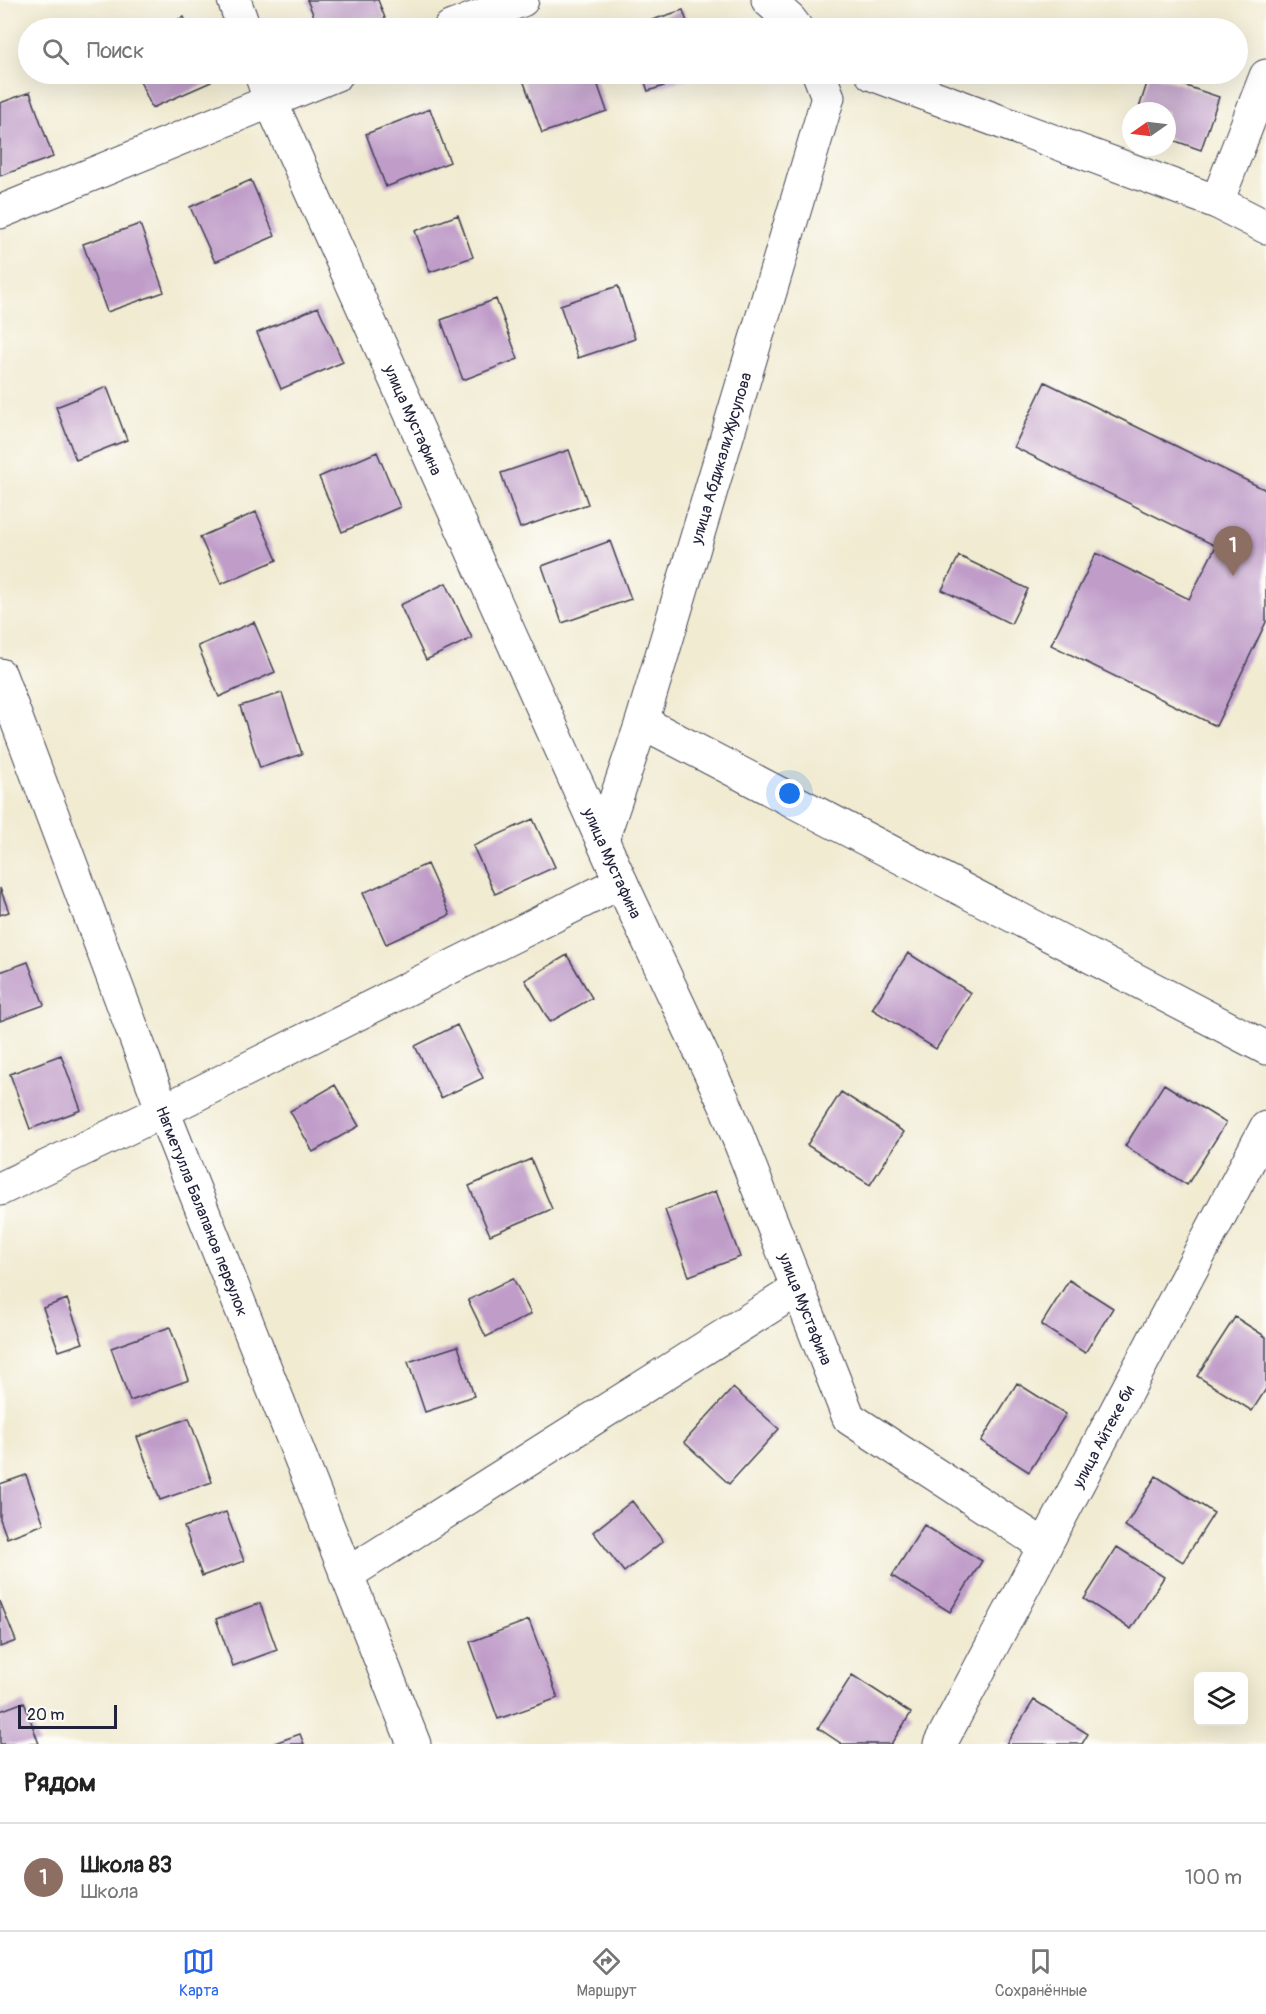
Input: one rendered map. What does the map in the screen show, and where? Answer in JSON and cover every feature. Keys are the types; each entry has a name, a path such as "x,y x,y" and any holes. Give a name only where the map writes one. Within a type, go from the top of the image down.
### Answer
{"street":[{"path":"234,0 240,18"},
{"path":"476,18 522,0"},
{"path":"768,0 788,18"},
{"path":"1217,202 1266,76"},
{"path":"0,212 266,87 282,84"},
{"name":"улица Абдикали Жусупова","path":"602,840 642,722 828,97 823,84"},
{"path":"899,84 1217,202 1266,227"},
{"name":"улица Мустафина","path":"266,87 602,840 724,1104 849,1418 1045,1546"},
{"name":"Нагметулла Балапанов переулок","path":"0,675 163,1111 414,1744"},
{"path":"642,722 1266,1048"},
{"path":"0,1189 163,1111 621,882"},
{"name":"улица Айтеке би","path":"940,1744 1266,1128"},
{"path":"346,1575 798,1289"}],"building":[{"path":"307,0 378,0 385,18 315,18"},
{"path":"683,10 686,18 658,18"},
{"path":"141,84 206,84 152,108"},
{"path":"525,84 598,84 607,111 542,133"},
{"path":"646,84 670,84 648,91"},
{"path":"1147,84 1180,84 1219,97 1201,150 1176,141 1176,102 1141,102"},
{"path":"30,92 53,157 0,176 0,103"},
{"path":"430,109 450,162 386,187 366,134"},
{"path":"251,180 275,236 215,262 190,207"},
{"path":"458,215 473,257 430,272 415,231"},
{"path":"140,224 164,292 107,312 83,244"},
{"path":"618,286 635,339 578,358 560,305"},
{"path":"496,299 518,359 463,380 441,320"},
{"path":"318,307 343,362 281,389 257,333"},
{"path":"1045,382 1266,490 1266,622 1216,726 1051,645 1096,553 1189,599 1216,546 1014,447"},
{"path":"107,387 127,440 76,460 56,407"},
{"path":"569,450 588,504 520,528 501,473"},
{"path":"377,452 400,507 342,532 319,477"},
{"path":"256,512 277,560 221,584 200,537"},
{"path":"610,541 631,599 562,623 542,566"},
{"path":"959,556 1028,589 1011,624 942,590"},
{"path":"446,583 472,638 426,660 400,605"},
{"path":"254,622 275,672 219,697 198,646"},
{"path":"282,693 302,754 260,768 240,706"},
{"path":"533,819 555,867 495,894 473,846"},
{"path":"427,864 450,915 386,944 363,893"},
{"path":"0,888 9,912 0,915"},
{"path":"908,953 971,993 936,1049 872,1009"},
{"path":"567,955 592,998 550,1022 525,980"},
{"path":"28,962 44,1005 0,1021 0,972"},
{"path":"457,1025 483,1078 441,1098 415,1046"},
{"path":"61,1055 81,1110 30,1129 10,1074"},
{"path":"1164,1084 1226,1123 1187,1185 1125,1146"},
{"path":"335,1085 359,1126 313,1152 290,1111"},
{"path":"841,1092 904,1132 870,1185 807,1145"},
{"path":"531,1159 552,1209 490,1235 469,1186"},
{"path":"716,1191 740,1257 689,1276 665,1210"},
{"path":"513,1278 531,1314 486,1337 468,1300"},
{"path":"1069,1280 1113,1308 1085,1353 1041,1325"},
{"path":"67,1299 83,1343 59,1351 43,1308"},
{"path":"1235,1317 1266,1337 1266,1389 1252,1411 1197,1376"},
{"path":"170,1327 189,1380 130,1401 111,1348"},
{"path":"458,1346 474,1396 425,1412 408,1362"},
{"path":"1017,1383 1066,1414 1029,1472 981,1441"},
{"path":"733,1388 779,1429 729,1484 684,1442"},
{"path":"189,1418 212,1482 160,1500 137,1437"},
{"path":"26,1475 44,1524 7,1538 0,1519 0,1484"},
{"path":"1156,1476 1214,1513 1183,1562 1125,1526"},
{"path":"632,1501 663,1541 624,1572 593,1532"},
{"path":"226,1512 244,1561 202,1576 184,1527"},
{"path":"924,1525 982,1561 950,1612 892,1576"},
{"path":"1117,1547 1164,1577 1131,1629 1084,1599"},
{"path":"0,1601 16,1641 0,1647"},
{"path":"260,1603 277,1650 233,1666 216,1619"},
{"path":"529,1620 558,1698 498,1719 470,1642"},
{"path":"852,1675 911,1713 891,1744 842,1744 818,1728"},
{"path":"1034,1700 1088,1734 1082,1744 1006,1744"},
{"path":"24,1702 39,1744 0,1744 0,1711"},
{"path":"300,1734 304,1744 272,1744"}],"place":[{"name":"Школа 83","path":"1233,576"}]}
